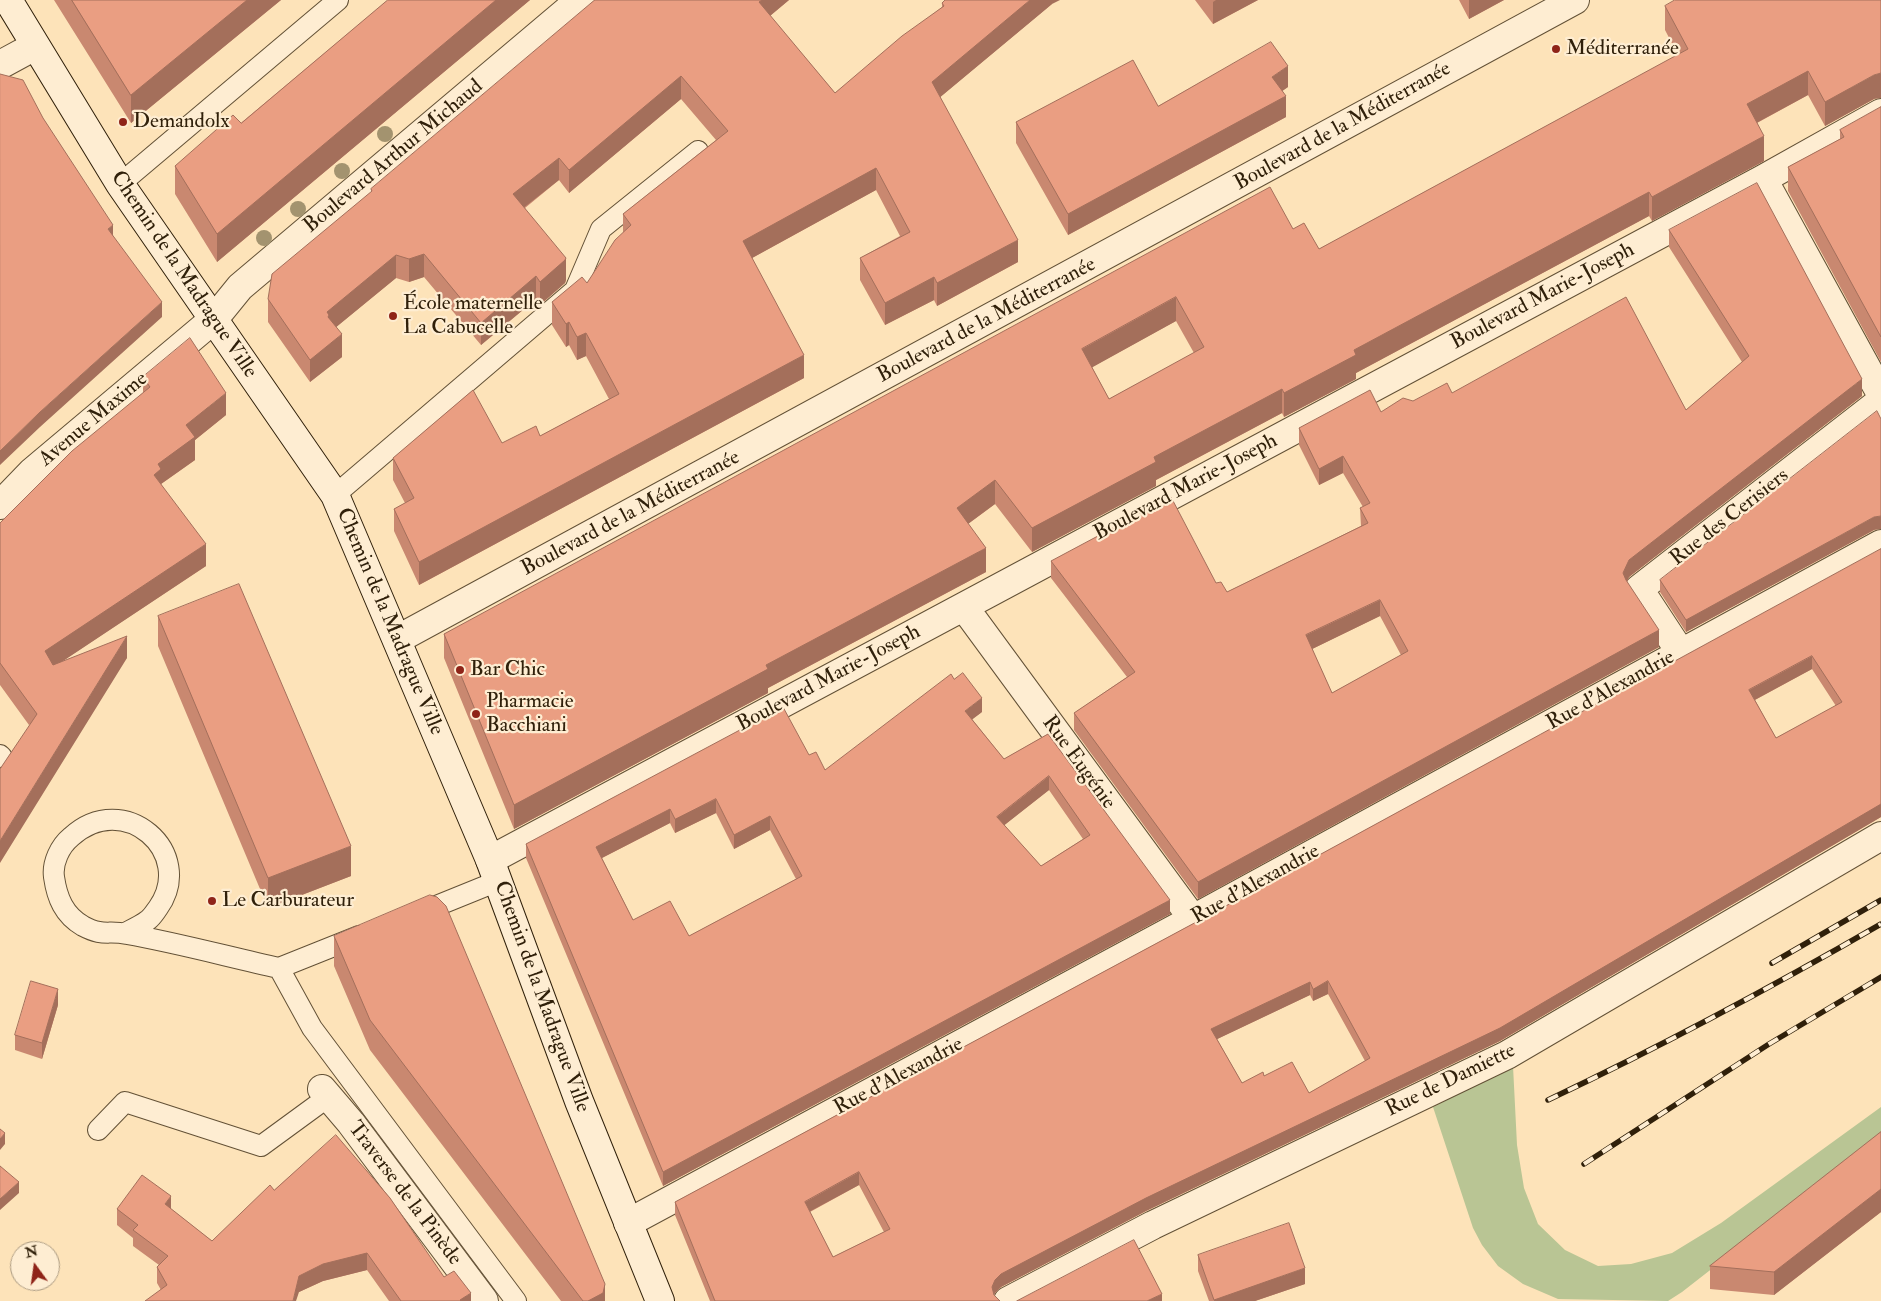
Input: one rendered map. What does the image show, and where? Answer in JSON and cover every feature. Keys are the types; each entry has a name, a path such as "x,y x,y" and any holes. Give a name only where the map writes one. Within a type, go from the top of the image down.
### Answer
{"street":[{"name":"Chemin de la Madrague Ville","path":"8,0 120,184 335,495 398,639 494,870 579,1101 660,1301"},
{"name":"Boulevard Arthur Michaud","path":"214,319 240,286 580,0"},
{"name":"Boulevard de la Méditerranée","path":"398,639 1572,1"},
{"path":"0,65 36,46"},
{"name":"Boulevard Marie-Joseph","path":"494,870 964,608 1881,114"},
{"path":"1763,179 1881,394"},
{"name":"Avenue Maxime","path":"0,505 32,472 214,319"},
{"name":"Rue des Cerisiers","path":"1681,653 1639,589 1881,401"},
{"name":"Rue d'Alexandrie","path":"628,1223 1194,919 1881,544"},
{"name":"Rue Eugénie","path":"964,608 1194,919"},
{"name":"Rue de Damiette","path":"1008,1301 1153,1226 1507,1055 1881,836"},
{"name":"Traverse de la Pinède","path":"325,1093 414,1206 484,1301"}],"lane":[{"path":"120,184 338,0"},
{"path":"335,495 575,290 601,229 698,151"},
{"path":"125,933 150,920 166,897 169,869 159,843 138,824 110,818 83,825 63,844 53,870 56,898 73,920 98,933 125,933 279,968 381,928"},
{"path":"400,920 494,870"},
{"path":"279,968 312,1028 516,1301"},
{"path":"98,1130 125,1102 261,1146 325,1093"}],"green space":[{"path":"1513,1066 1517,1145 1524,1188 1538,1224 1565,1250 1598,1266 1631,1264 1672,1253 1721,1223 1881,1107 1881,1137 1668,1301 1558,1299 1523,1284 1498,1266 1482,1245 1473,1228 1433,1107"}],"building":[{"path":"72,0 247,0 131,95"},
{"path":"388,0 496,0 217,234 175,166 233,115 241,123"},
{"path":"595,0 762,0 759,2 835,93 902,36 944,6 942,3 945,0 1030,0 932,82 1018,240 937,283 934,277 885,303 860,258 910,232 876,168 743,241 804,355 419,562 394,509 414,498 393,458 473,390 502,443 536,426 540,436 619,394 586,333 577,337 569,322 566,324 552,302 582,277 587,283 615,240 631,225 623,214 728,131 681,76 569,170 559,158 513,194 566,258 540,282 536,276 481,323 424,254 409,259 396,255 327,312 328,317 342,334 310,360 268,299 272,274"},
{"path":"1675,0 1881,0 1881,73 1825,102 1808,71 1747,104 1764,136 1652,197 1649,192 1354,350 1356,355 1284,393 1282,389 1154,457 1156,462 1032,528 995,480 957,508 986,548 766,665 768,669 514,805 444,634 1270,187 1293,229 1304,223 1319,249 1688,49 1665,6","holes":["1176,297 1204,347 1109,399 1082,349"]},
{"path":"1271,42 1288,66 1272,77 1286,96 1068,214 1016,122 1133,60 1158,106"},
{"path":"0,74 23,80 43,118 113,225 108,229 162,302 40,412 0,451"},
{"path":"1881,107 1881,337 1788,167 1844,137 1840,130"},
{"path":"1757,183 1862,379 1629,560 1623,573 1626,580 1659,630 1198,882 1074,713 1135,672 1051,561 1171,497 1216,583 1221,582 1227,592 1368,523 1360,508 1370,503 1343,456 1319,469 1299,428 1370,390 1381,412 1403,398 1413,401 1447,383 1452,393 1626,297 1686,410 1749,356 1669,230","holes":["1380,600 1408,651 1332,693 1306,635"]},
{"path":"190,338 226,393 186,425 195,437 158,464 161,469 154,475 206,544 45,651 53,665 127,636 0,841 0,769 37,714 0,663 0,523 72,451 150,387 143,377"},
{"path":"1877,411 1881,419 1881,516 1874,517 1686,620 1660,580"},
{"path":"1881,549 1881,804 1500,1028 1146,1198 1001,1274 995,1280 992,1287 994,1295 1000,1301 715,1301 675,1202 1200,920","holes":["1812,656 1842,702 1776,738 1749,690","1328,981 1370,1058 1309,1093 1292,1062 1264,1076 1263,1072 1242,1083 1211,1029 1310,982 1313,989","859,1172 890,1229 833,1257 805,1202"]},
{"path":"239,584 351,846 268,878 158,616"},
{"path":"963,673 982,698 965,711 1004,759 1048,734 1170,900 663,1172 526,844 783,707 809,755 816,752 825,770 951,674 954,679","holes":["1049,776 1090,835 1041,866 997,817","716,799 734,835 770,816 802,876 689,936 670,901 633,920 596,847 670,809 675,819"]},
{"path":"430,895 437,897 446,906 605,1284 603,1293 588,1301 583,1301 370,1020 334,936"},
{"path":"31,981 58,989 42,1043 15,1035"},
{"path":"0,1129 5,1133 0,1139"},
{"path":"1881,1132 1881,1189 1774,1272 1710,1266"},
{"path":"336,1135 390,1198 444,1277 454,1271 471,1293 461,1301 401,1301 367,1253 323,1264 299,1276 293,1301 145,1301 167,1285 157,1267 168,1256 133,1230 138,1225 117,1209 142,1175 171,1196 165,1204 212,1241 270,1185 274,1190"},
{"path":"0,1166 19,1182 0,1199"},
{"path":"1289,1223 1305,1268 1214,1300 1198,1255"},
{"path":"1134,1240 1162,1294 1147,1301 1017,1301"}],"railway":[{"path":"1772,963 1881,900"},
{"path":"1548,1100 1633,1059 1881,924"},
{"path":"1584,1164 1769,1044 1881,977"}],"place":[{"name":"Méditerranée","path":"1556,49"},
{"name":"Demandolx","path":"123,122"},
{"name":"École maternelle La Cabucelle","path":"393,316"},
{"name":"Bar Chic","path":"460,670"},
{"name":"Pharmacie Bacchiani","path":"476,714"},
{"name":"Le Carburateur","path":"212,901"}]}
